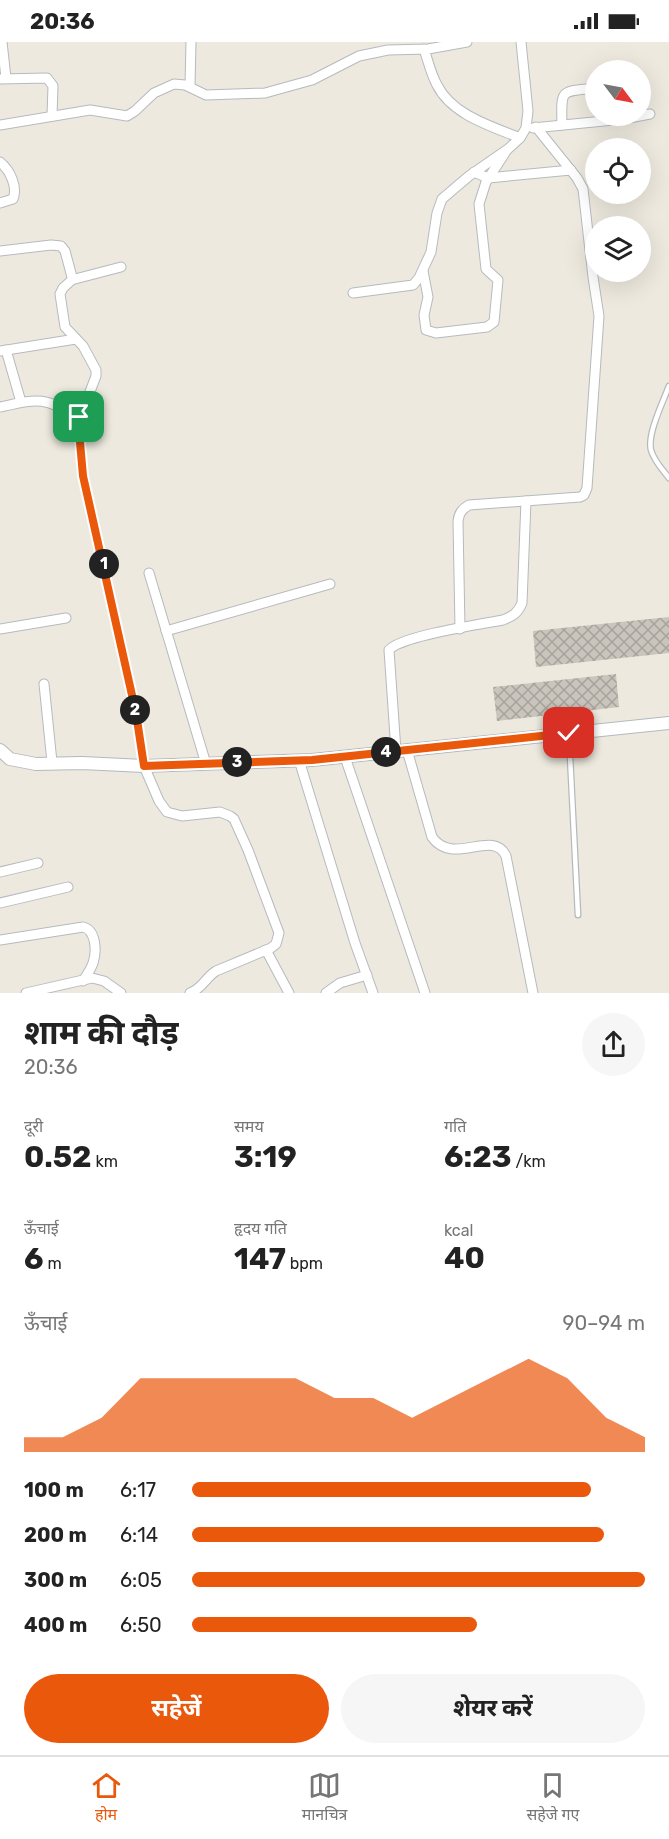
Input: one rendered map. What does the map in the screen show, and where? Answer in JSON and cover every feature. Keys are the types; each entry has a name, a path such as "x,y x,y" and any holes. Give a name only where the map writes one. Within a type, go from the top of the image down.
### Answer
{"street":[{"path":"2,42 3,78 44,77 50,80 53,86 52,116"},
{"path":"190,86 191,42"},
{"path":"0,125 90,110 127,116 154,93 174,84 190,86 206,95 265,93 312,80 359,56 388,50 424,49 467,42"},
{"path":"460,629 458,521 460,511 469,505 579,497 586,492 587,488 600,316 592,277 583,189 578,178 531,128 521,42"},
{"path":"424,49 438,87 445,96 476,120 520,138"},
{"path":"562,125 561,100 563,95 569,91 585,89"},
{"path":"353,293 410,287 423,271 431,252 439,205 452,189 508,149 531,128 585,122"},
{"path":"423,271 428,297 424,315 426,330 436,333 446,332 488,327 494,322 498,280 486,269 479,204 488,178 508,149"},
{"path":"0,162 10,172 15,193 13,199 0,203"},
{"path":"474,172 488,178 571,170"},
{"path":"0,251 51,245 61,246 65,251 73,279"},
{"path":"121,267 73,279 60,294 65,327 86,351 96,375 79,417 83,476 131,692 144,766 159,801 167,812 182,816 220,812 234,819 279,933 276,944 210,975 194,992"},
{"path":"21,402 3,351 76,339"},
{"path":"0,407 38,399 56,404 79,417"},
{"path":"526,501 522,603 519,610 503,620 414,638 394,645 389,650 401,751 432,837 437,844 449,849 494,845 502,849 506,856 533,993"},
{"path":"149,573 206,764"},
{"path":"166,632 330,584"},
{"path":"0,629 66,618"},
{"path":"44,684 52,762"},
{"path":"1,754 20,762 36,764 52,762 144,766 299,760 669,723"},
{"path":"345,757 425,993"},
{"path":"299,760 373,993"},
{"path":"0,872 38,863"},
{"path":"0,903 69,887"},
{"path":"0,940 83,927 89,929 93,935 94,958 91,969 82,981"},
{"path":"266,950 289,993"},
{"path":"326,993 340,983 367,975"},
{"path":"26,993 99,979 111,984 121,993"}],"lane":[{"path":"669,386 651,435 650,447 658,465 669,478"},
{"path":"569,733 578,915"}],"building":[{"path":"669,617 669,653 536,667 533,631"},
{"path":"616,674 619,707 497,721 493,687"}],"route":[{"path":"79,417 83,476 136,713 144,766 312,760 569,733"}]}
